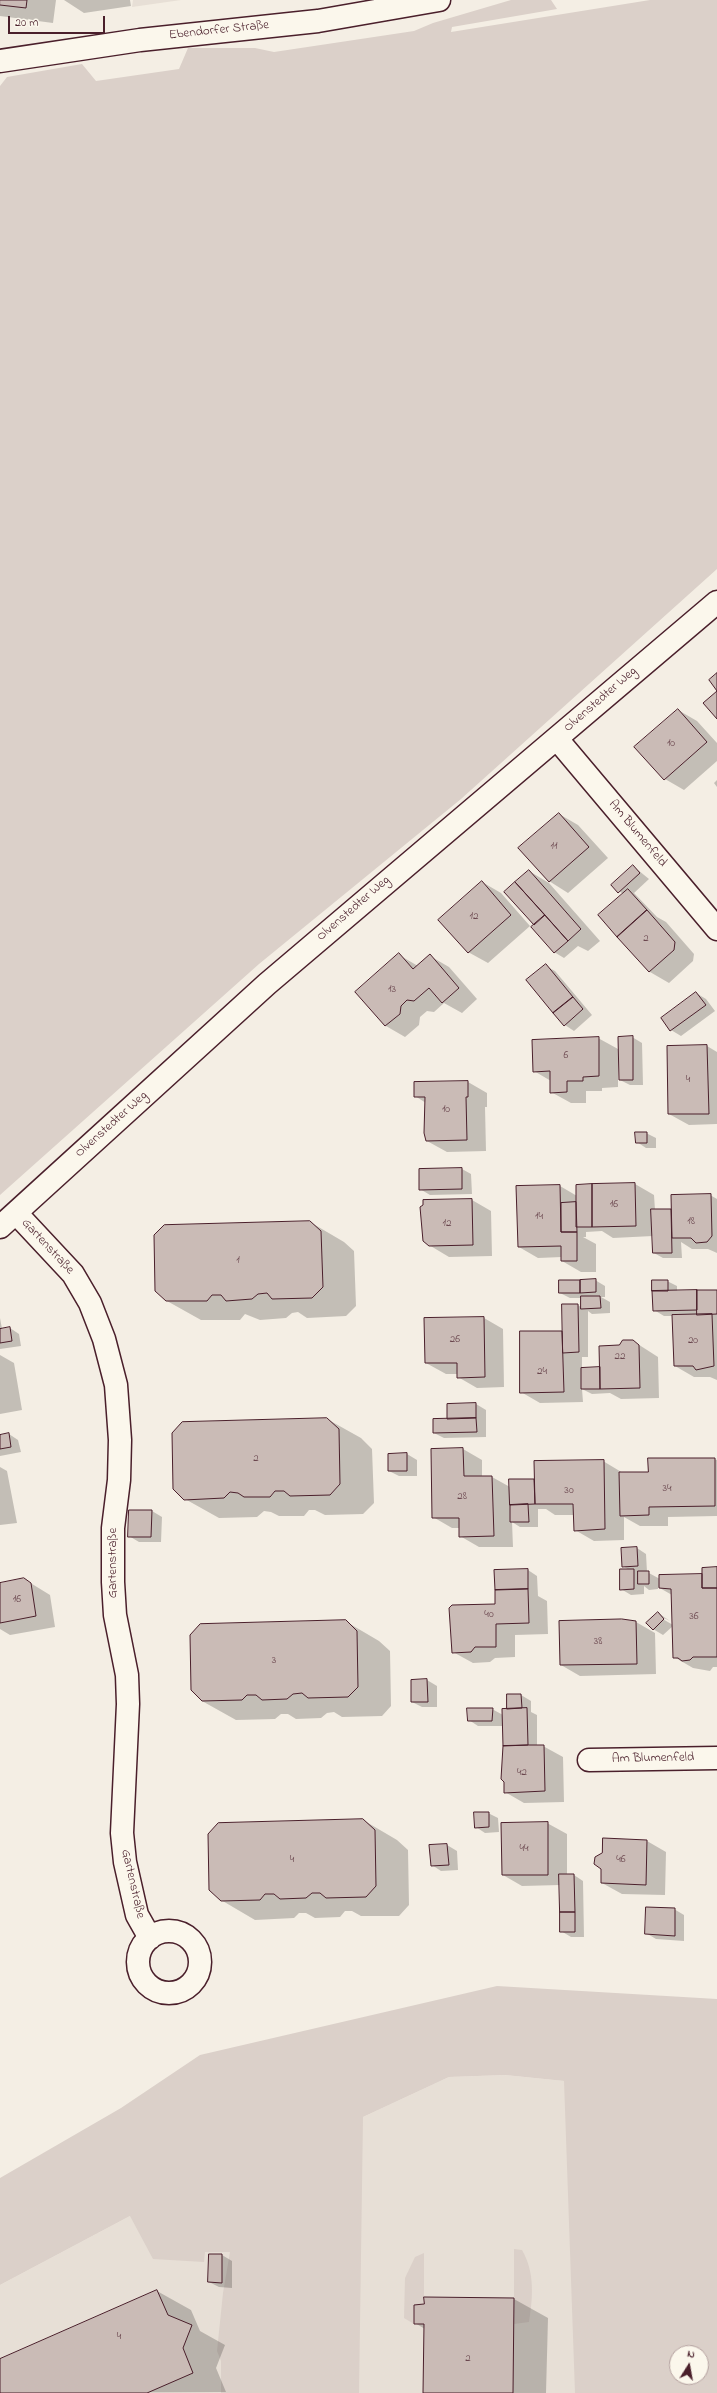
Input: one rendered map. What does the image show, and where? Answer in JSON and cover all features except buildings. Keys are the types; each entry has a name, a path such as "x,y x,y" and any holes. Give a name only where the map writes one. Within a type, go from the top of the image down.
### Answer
{"street":[{"name":"Ebendorfer Straße","path":"0,61 140,40 318,21 439,0"},
{"name":"Olvenstedter Weg","path":"8,1220 267,984 456,821 556,739 717,602"},
{"name":"Am Blumenfeld","path":"556,739 717,929"},
{"name":"Gartenstraße","path":"8,1220 73,1274 90,1303 104,1339 116,1385 120,1440 119,1480 113,1528 113,1582 116,1615 127,1675 128,1704 122,1833 125,1862 137,1915 150,1938"},
{"name":"Am Blumenfeld","path":"590,1760 717,1758"}],"shaded area":[{"path":"133,0 181,0 132,7"},
{"path":"511,0 551,0 557,9 452,27 451,32 650,0 717,0 717,569 461,799 259,964 0,1195 0,86 7,77 82,64 96,81 179,69 188,48 255,48 274,52 414,31 433,23"},
{"path":"497,1986 717,1999 717,2393 575,2393 564,2081 505,2075 449,2077 363,2117 359,2393 221,2393 221,2361 217,2351 223,2293 230,2252 205,2252 204,2262 153,2259 130,2216 0,2285 0,2178 121,2108 200,2055"},
{"path":"505,2075 564,2081 717,2081 717,2393 0,2393 0,2285 130,2216 363,2117 449,2077"},
{"path":"514,2249 522,2250 526,2258 531,2276 532,2294 529,2322 514,2324"},
{"path":"424,2253 424,2304 414,2305 414,2324 404,2318 405,2278 415,2257"}]}
